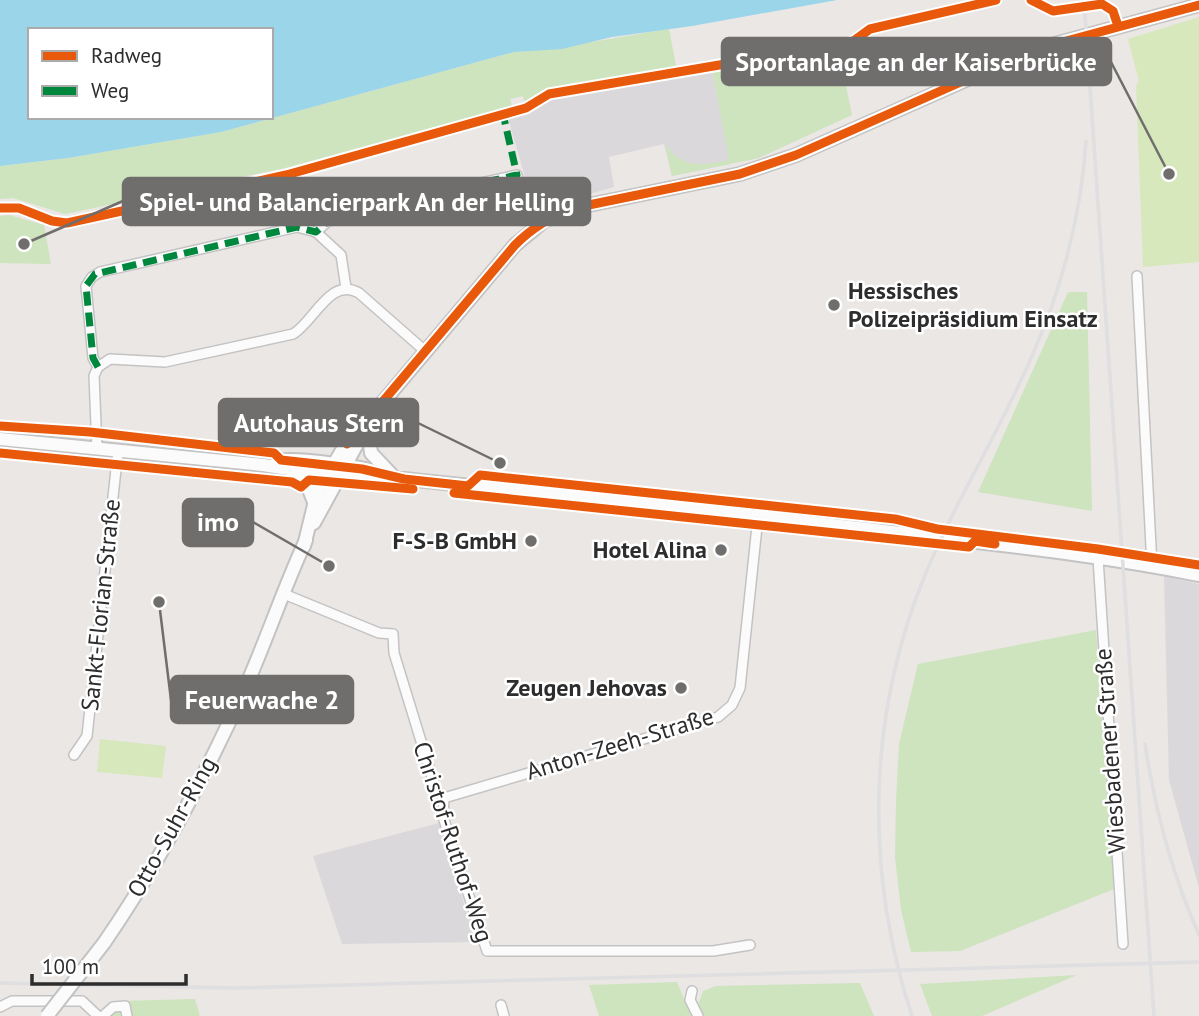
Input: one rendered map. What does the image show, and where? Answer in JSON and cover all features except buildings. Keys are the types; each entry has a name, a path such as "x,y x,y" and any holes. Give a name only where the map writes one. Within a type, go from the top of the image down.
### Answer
{"street":[{"path":"335,471 347,444 515,245 534,228 555,216 575,208 759,168 796,155 1033,50 1199,5"},
{"path":"316,232 329,220 356,210 517,175 527,216 534,228"},
{"path":"98,367 93,358 86,293 88,281 96,274 297,227 316,232 341,255 345,288"},
{"path":"1137,276 1152,566"},
{"path":"97,449 99,433 94,376 98,367 110,359 165,362 293,334 300,330 331,295 345,288 359,293 425,351"},
{"path":"335,471 376,410"},
{"path":"369,423 371,453 398,477"},
{"path":"0,439 291,469 398,477 958,539 1139,563 1199,575"},
{"name":"Sankt-Florian-Straße","path":"74,755 87,736 118,451"},
{"path":"263,465 289,460 335,471"},
{"path":"291,469 307,484 314,503"},
{"name":"Otto-Suhr-Ring","path":"304,546 314,503 335,471"},
{"name":"Otto-Suhr-Ring","path":"47,1016 104,943 161,853 209,763 249,679 335,471"},
{"name":"Anton-Zeeh-Straße","path":"444,798 718,717 732,705 740,688 758,517"},
{"name":"Wiesbadener Straße","path":"1098,558 1123,944"},
{"name":"Christof-Ruthof-Weg","path":"284,594 379,633 393,634 394,653 436,790 444,798 443,817 486,951 713,951 750,945"},
{"path":"692,991 690,1000 698,1016"},
{"path":"0,1007 12,1001 82,1001 100,1016 113,1007 125,1006 127,1016"},
{"path":"501,1005 505,1016"}],"shaded area":[{"path":"712,69 730,164 672,176 664,144 609,157 614,187 562,202 536,215 508,118 528,112 550,99"},
{"path":"1164,576 1199,584 1199,888 1169,780"},
{"path":"439,823 476,942 342,944 313,856"}],"green space":[{"path":"1199,17 1199,262 1143,267 1136,86 1139,81 1128,39"},
{"path":"669,29 676,66 548,90 525,106 523,96 510,99 512,106 290,167 65,214 13,198 0,199 0,166 68,158 221,132 514,52"},
{"path":"840,57 852,115 759,158 672,176 665,144 679,158 693,164 729,160 712,69 771,61"},
{"path":"9,215 44,225 51,264 0,263 0,216"},
{"path":"1068,292 1087,292 1092,511 978,492"},
{"path":"1096,630 1114,889 960,951 911,952 901,910 895,857 896,801 899,744 918,664"},
{"path":"100,739 166,746 162,778 97,772"},
{"path":"1077,975 982,1016 932,1016 920,984"},
{"path":"677,982 691,1016 599,1016 589,985"},
{"path":"860,983 874,1016 703,1016 698,1005 703,991 716,986"},
{"path":"195,999 200,1016 108,1016 121,1001"}],"water":[{"path":"0,0 837,0 692,26 612,37 562,49 514,52 273,118 273,28 28,28 28,119 269,119 221,132 68,158 0,166"}],"railway":[{"path":"1084,0 1154,1016"},
{"path":"912,1016 886,907 880,852 879,797 891,687 905,633 935,551 1019,385 1043,330 1061,278 1075,224 1086,141"},
{"path":"1145,744 1166,841 1199,935"},
{"path":"0,983 234,988 1199,962"}],"marked path":[{"path":"98,367 93,358 86,286 95,274 297,227 316,232 329,220 356,210 517,175 503,114"}],"cycle path":[{"path":"0,208 19,208 52,221 67,223 286,175 526,108 549,94 737,62 837,53 870,29 996,0"},
{"path":"1031,0 1053,11 1102,4 1113,11 1118,26"},
{"path":"347,444 515,245 550,219 574,208 740,174 796,155 1033,50 1199,5"},
{"path":"0,426 90,432 274,453 281,460 362,469 404,479 468,486 480,475 895,519 937,529 1098,549 1199,565"},
{"path":"0,453 292,482 301,487 309,480 413,489"},
{"path":"454,493 969,547 975,541 995,544"}],"place":[{"name":"Sportanlage an der Kaiserbrücke","path":"1169,174"},
{"name":"Spiel- und Balancierpark An der Helling","path":"24,244"},
{"name":"Hessisches Polizeipräsidium Einsatz","path":"834,305"},
{"name":"Autohaus Stern","path":"500,463"},
{"name":"F-S-B GmbH","path":"531,541"},
{"name":"Hotel Alina","path":"721,550"},
{"name":"imo","path":"329,566"},
{"name":"Feuerwache 2","path":"159,602"},
{"name":"Zeugen Jehovas","path":"681,688"}]}
